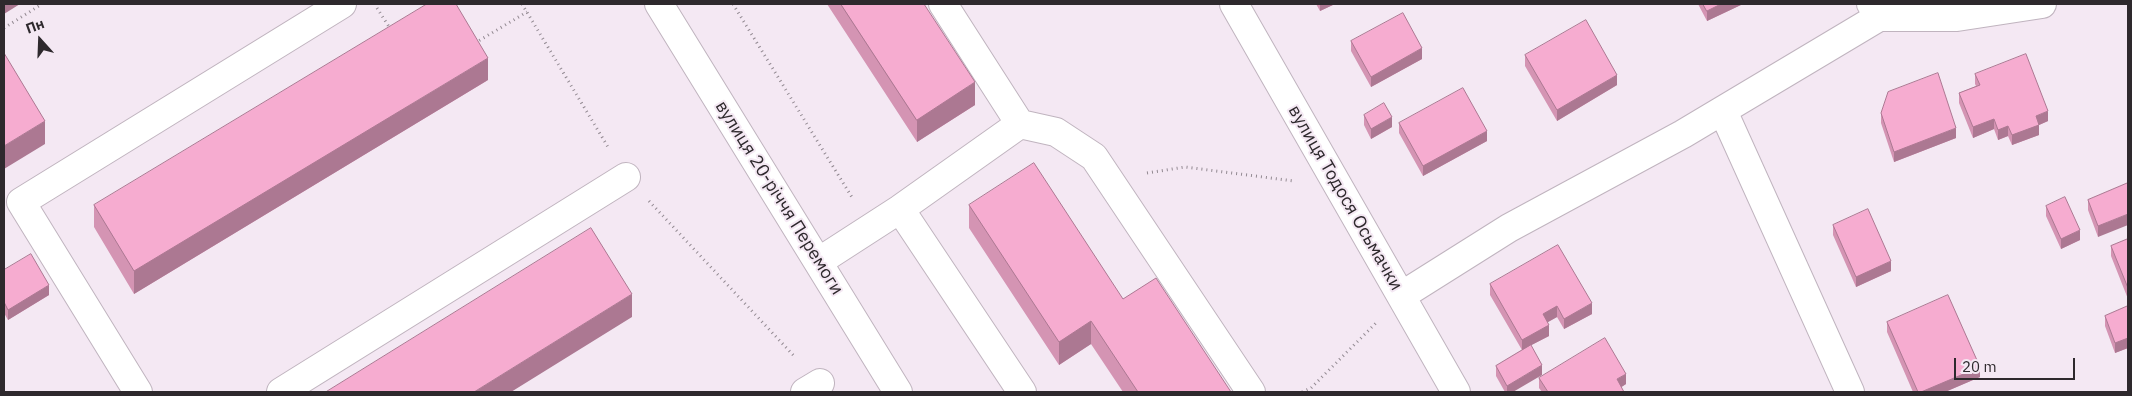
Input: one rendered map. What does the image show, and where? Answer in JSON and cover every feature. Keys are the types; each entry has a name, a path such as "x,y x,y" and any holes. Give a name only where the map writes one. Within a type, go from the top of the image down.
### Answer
{"street":[{"path":"138,392 12,207 342,4"},
{"name":"вулиця 20-річчя Перемоги","path":"659,4 898,392"},
{"path":"943,4 1020,124 1056,132 1094,157 1251,392"},
{"name":"вулиця Тодося Осьмачки","path":"1234,4 1456,392"},
{"path":"1401,296 1509,228 1723,111 1875,10 1957,17 2042,4"},
{"path":"1723,111 1850,392"},
{"path":"818,262 900,209 1020,124"},
{"path":"281,392 626,177"},
{"path":"900,209 1022,392"}],"path":[{"path":"4,28 42,4"},
{"path":"375,4 395,35"},
{"path":"522,4 626,177 812,388"},
{"path":"468,47 526,12"},
{"path":"1108,180 1185,167 1286,180 1337,184"},
{"path":"1302,392 1311,388 1401,296"}],"building":[{"path":"427,4 456,4 488,58 134,271 94,205"},
{"path":"841,4 924,4 975,82 917,120"},
{"path":"1703,4 1721,4 1707,11"},
{"path":"1403,13 1422,48 1371,77 1351,41"},
{"path":"1586,20 1617,75 1557,110 1525,55"},
{"path":"4,53 45,121 4,146"},
{"path":"2026,54 2048,111 2036,116 2039,125 2012,135 2008,126 1998,130 1994,119 1973,127 1959,93 1980,85 1975,74"},
{"path":"1938,73 1956,128 1894,152 1881,113 1888,92"},
{"path":"1463,88 1487,131 1423,166 1399,123"},
{"path":"1384,103 1392,117 1371,129 1364,115"},
{"path":"1034,163 1123,299 1156,278 1231,392 1138,392 1091,321 1059,342 969,205"},
{"path":"2128,183 2128,214 2098,226 2088,200"},
{"path":"2065,197 2080,230 2061,239 2046,206"},
{"path":"1868,209 1891,261 1856,277 1833,225"},
{"path":"591,228 632,294 474,392 326,392"},
{"path":"2128,239 2128,288 2111,246"},
{"path":"1558,245 1592,303 1564,319 1557,306 1543,314 1549,325 1522,340 1490,284"},
{"path":"31,254 49,285 8,310 4,302 4,270"},
{"path":"1948,295 1980,367 1918,392 1887,322"},
{"path":"2128,306 2128,338 2115,343 2105,316"},
{"path":"1605,338 1626,374 1617,379 1624,392 1548,392 1539,378"},
{"path":"1531,345 1542,365 1507,386 1496,366"}]}
